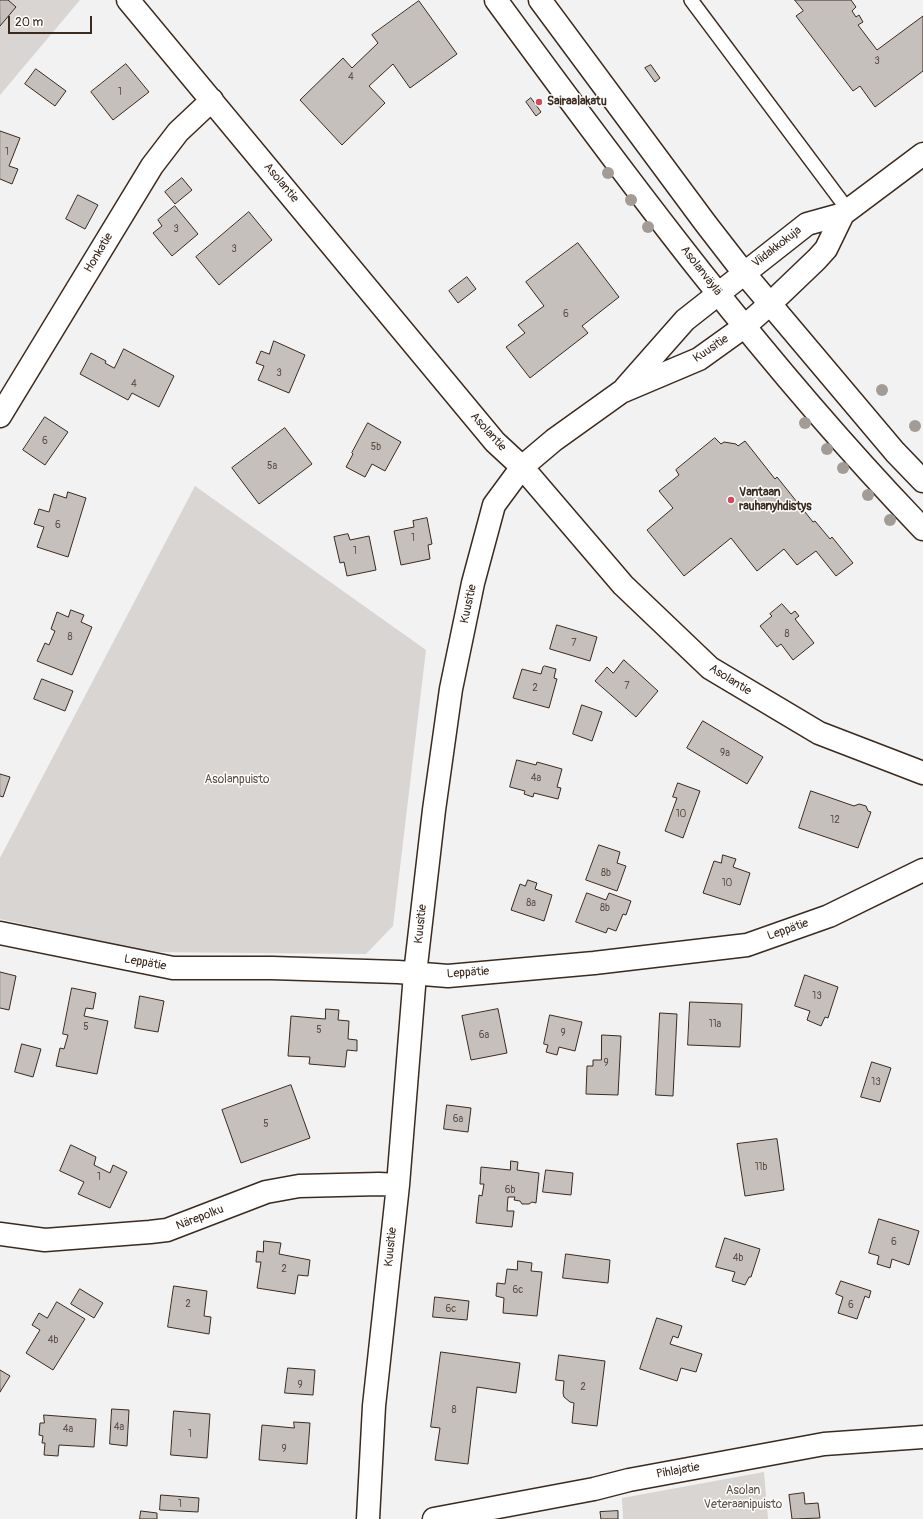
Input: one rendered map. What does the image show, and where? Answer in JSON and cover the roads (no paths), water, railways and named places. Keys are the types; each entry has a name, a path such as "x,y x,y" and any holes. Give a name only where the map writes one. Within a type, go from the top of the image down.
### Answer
{"street":[{"name":"Asolantie","path":"128,0 490,436 522,467 623,586 710,668 819,733 923,773"},
{"name":"Asolanväylä","path":"496,0 562,90 744,326 870,474 923,529"},
{"path":"540,0 744,273 771,303 894,452 923,481"},
{"name":"Honkatie","path":"0,416 152,166 178,132 212,100"},
{"name":"Viidakkokuja","path":"719,293 807,224 845,212 923,154"},
{"name":"Viidakkokuja","path":"771,303 826,249 845,212"},
{"name":"Kuusitie","path":"621,392 685,320 719,293"},
{"name":"Kuusitie","path":"368,1519 374,1406 398,1186 415,974 434,810 451,688 473,583 494,505 522,467 554,440 621,392 699,359 744,326 771,303"},
{"name":"Leppätie","path":"0,933 173,968 272,968 398,972 448,976 542,966 594,963 747,945 829,916 923,870"},
{"name":"Närepolku","path":"0,1234 45,1240 167,1230 266,1192 299,1186 379,1184 398,1186"},
{"name":"Pihlajatie","path":"434,1519 594,1489 628,1480 824,1444 923,1437"}],"lane":[{"path":"691,0 845,212"}],"place":[{"name":"Sairaalakatu","path":"539,102"},
{"name":"Vantaan rauhanyhdistys","path":"731,500"}],"park label":[{"name":"Asolanpuisto","path":"237,780"},
{"name":"Asolan Veteraanipuisto","path":"743,1498"}]}
